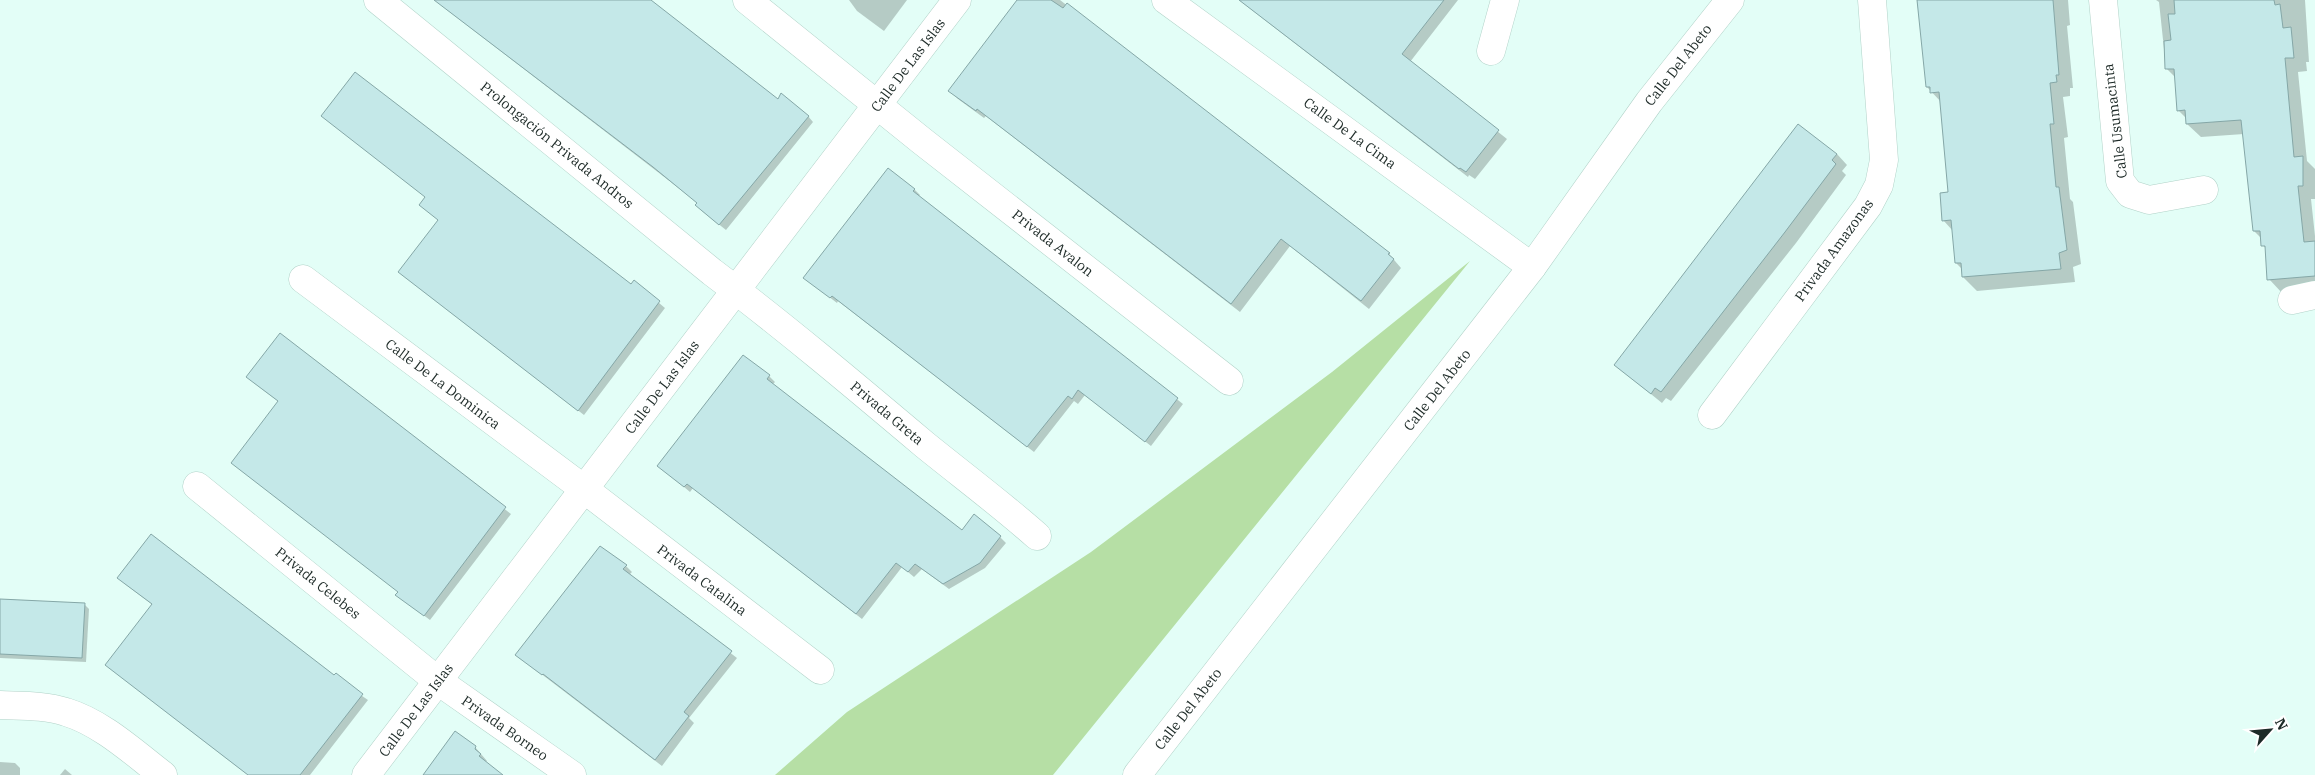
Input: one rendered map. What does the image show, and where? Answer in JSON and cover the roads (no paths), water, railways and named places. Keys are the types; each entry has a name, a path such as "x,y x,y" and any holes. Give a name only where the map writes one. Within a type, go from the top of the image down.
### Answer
{"street":[{"name":"Prolongación Privada Andros","path":"378,0 736,290"},
{"name":"Privada Avalon","path":"747,0 922,141 1229,381"},
{"name":"Calle De Las Islas","path":"366,775 958,0"},
{"name":"Calle De La Cima","path":"1166,0 1532,267"},
{"path":"1491,51 1505,0"},
{"name":"Calle Del Abeto","path":"1137,775 1532,267 1649,102 1730,0"},
{"name":"Privada Amazonas","path":"1712,415 1868,206 1878,186 1884,160 1872,0"},
{"name":"Calle Usumacinta","path":"2103,0 2120,181 2130,194 2149,200 2204,190"},
{"name":"Calle De La Dominica","path":"302,279 584,490"},
{"name":"Privada Greta","path":"736,290 952,467 999,502 1038,536"},
{"name":"Privada Celebes","path":"197,486 438,681"},
{"name":"Privada Catalina","path":"584,490 820,670"},
{"name":"Privada Borneo","path":"438,681 572,775"},
{"path":"0,704 65,711 90,722 129,748 163,775"}]}
